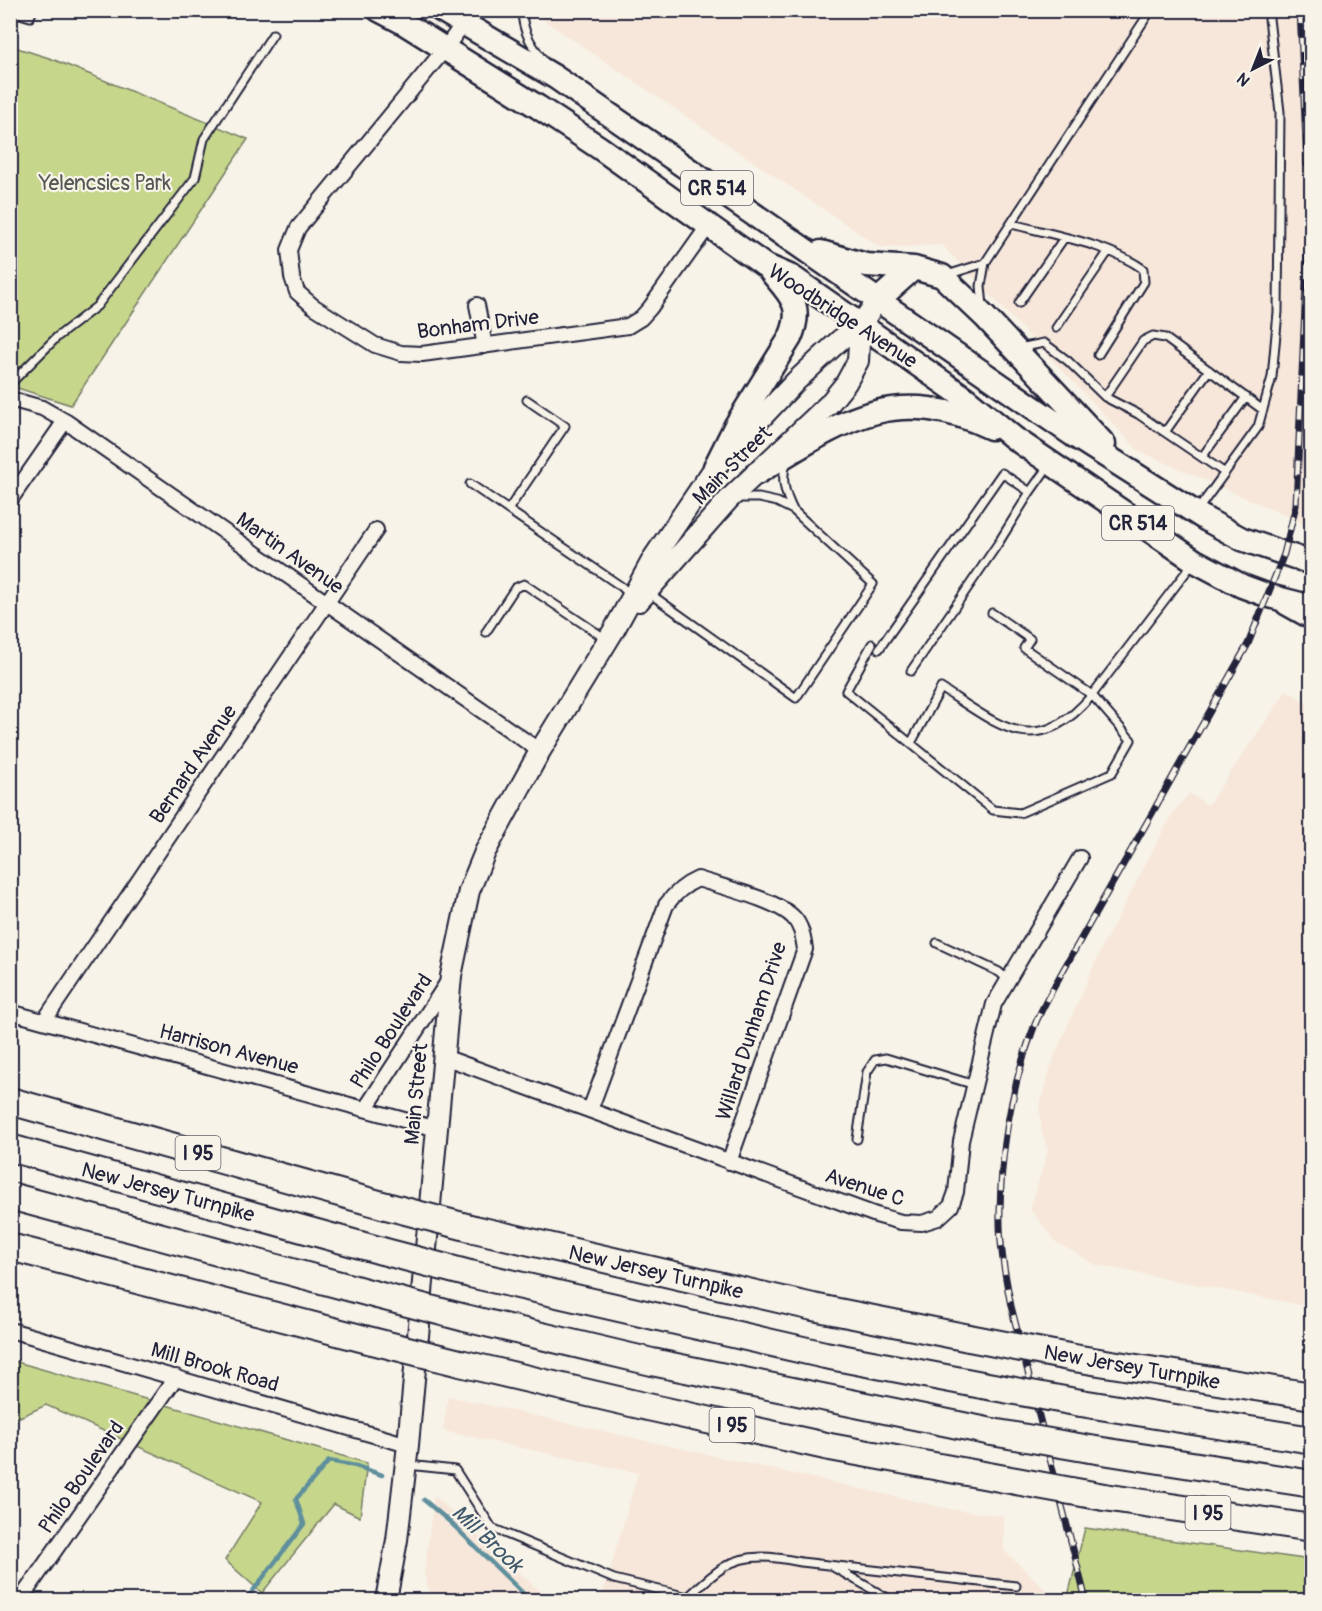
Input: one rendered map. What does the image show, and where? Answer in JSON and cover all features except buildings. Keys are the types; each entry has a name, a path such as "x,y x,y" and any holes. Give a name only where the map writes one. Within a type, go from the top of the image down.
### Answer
{"highway":[{"name":"New Jersey Turnpike","path":"10,1101 474,1230 813,1307 1074,1358 1311,1396"},
{"name":"New Jersey Turnpike","path":"10,1148 470,1274 803,1350 1081,1403 1311,1440"},
{"name":"I 95","path":"10,1196 465,1318 661,1364 992,1432 1311,1484"},
{"name":"I 95","path":"10,1247 460,1363 818,1444 1104,1497 1311,1528"}],"main road":[{"name":"Woodbridge Avenue","path":"380,10 574,130 764,264 792,277 964,397 1014,438 1195,561 1242,586 1311,607"},
{"name":"Woodbridge Avenue","path":"441,10 555,77 1073,435 1195,513 1242,539 1311,563"},
{"path":"800,245 866,265 914,268 942,276 985,317 1090,431 1139,477"},
{"path":"715,467 736,425 796,324 797,311 788,292 764,264"},
{"path":"878,300 914,268"},
{"name":"Main Street","path":"640,595 654,557 715,467 796,381 840,340 860,325 878,300"},
{"name":"Main Street","path":"387,1600 397,1540 408,1445 451,976 469,891 485,852 540,751 611,635 640,595 729,500 829,404 846,383 858,361 860,325"},
{"path":"757,473 828,430 860,416 888,409 917,407 943,410 972,419 1014,438"}],"street":[{"name":"Bonham Drive","path":"463,24 298,228 290,250 292,277 297,292 313,306 375,345 401,353 422,354 628,326 641,318 650,308 709,225"},
{"path":"477,305 485,346"},
{"name":"Martin Avenue","path":"10,399 42,408 65,421 540,751"},
{"path":"10,500 65,421"},
{"name":"Bernard Avenue","path":"44,1021 376,530"},
{"path":"1269,596 1311,621"},
{"name":"Avenue C","path":"444,1057 865,1211 901,1222 922,1223 938,1218 951,1206 956,1192 961,1141 994,1004 1080,858"},
{"name":"Willard Dunham Drive","path":"590,1110 666,905 672,897 687,883 698,879 779,906 795,918 803,933 805,949 729,1162"},
{"name":"Philo Boulevard","path":"366,1108 451,976"},
{"name":"Harrison Avenue","path":"10,1012 437,1129"},
{"name":"Mill Brook Road","path":"10,1330 408,1445"},
{"name":"Philo Boulevard","path":"20,1600 176,1377"}],"lane":[{"path":"10,11 30,17 33,10"},
{"path":"522,10 526,35 555,77"},
{"path":"985,317 981,286 985,263 1151,10"},
{"path":"1195,513 1258,427 1273,366 1278,312 1280,112 1268,10"},
{"path":"10,384 57,338 97,306 195,178 204,139 273,34"},
{"path":"1012,224 1108,252 1131,261 1143,269 1144,282 1098,355"},
{"path":"1019,303 1064,238"},
{"path":"1056,328 1108,252"},
{"path":"942,276 985,263"},
{"path":"1105,397 1143,340 1153,336 1165,338 1263,410"},
{"path":"1014,350 1044,343 1068,361 1105,397 1138,414 1225,473"},
{"path":"1165,432 1209,370"},
{"path":"1202,457 1246,397"},
{"path":"508,510 565,426 527,400"},
{"path":"792,452 786,465 784,480 786,495 793,510"},
{"path":"911,671 1050,463"},
{"path":"879,649 1002,473 1029,492"},
{"path":"470,484 622,588 640,595 796,698 873,584 793,510 777,502 747,496 729,500"},
{"path":"911,743 941,688 1011,730 1026,733 1049,730 1061,725 1077,713 1092,696 1195,561"},
{"path":"486,632 515,588 524,584 611,635"},
{"path":"872,644 846,691 993,810 1020,813 1112,773 1131,741 1092,696 1024,648 1029,639 992,612"},
{"path":"937,944 999,972 1008,980"},
{"path":"857,1139 867,1072 875,1060 886,1058 975,1085"},
{"path":"405,1465 454,1470 492,1528 614,1579 688,1597 724,1566 747,1558 768,1556 1017,1587"},
{"path":"830,1565 891,1600"}],"shaded area":[{"path":"530,11 1304,11 1304,37 1312,38 1311,527 1139,451 942,245 881,248"},
{"path":"1287,690 1312,707 1311,1307 1096,1265 1056,1242 1030,1209 1048,1150 1042,1133 1039,1106 1054,1057 1102,947 1172,814 1189,793 1208,805"},
{"path":"448,1396 950,1509 1004,1516 1004,1550 1056,1600 601,1600 638,1473 443,1431"},
{"path":"434,1496 550,1600 432,1600 424,1574"}],"green space":[{"name":"Yelencsics Park","path":"11,46 52,59 248,139 71,405 11,386"},
{"path":"10,1360 367,1463 360,1517 334,1504 262,1593 225,1560 262,1502 46,1405 11,1421"},
{"path":"1085,1528 1311,1560 1311,1600 1067,1600"}],"waterway":[{"name":"Mill Brook","path":"246,1600 304,1524 296,1499 329,1461 356,1466 382,1475"},
{"name":"Mill Brook","path":"424,1500 450,1522 530,1600"}],"railway":[{"path":"1300,10 1307,164"},
{"path":"1086,1600 1011,1306 1001,1247 1000,1223 1005,1141 1026,1049 1040,1014 1248,644 1284,554 1296,505 1312,154"}]}
